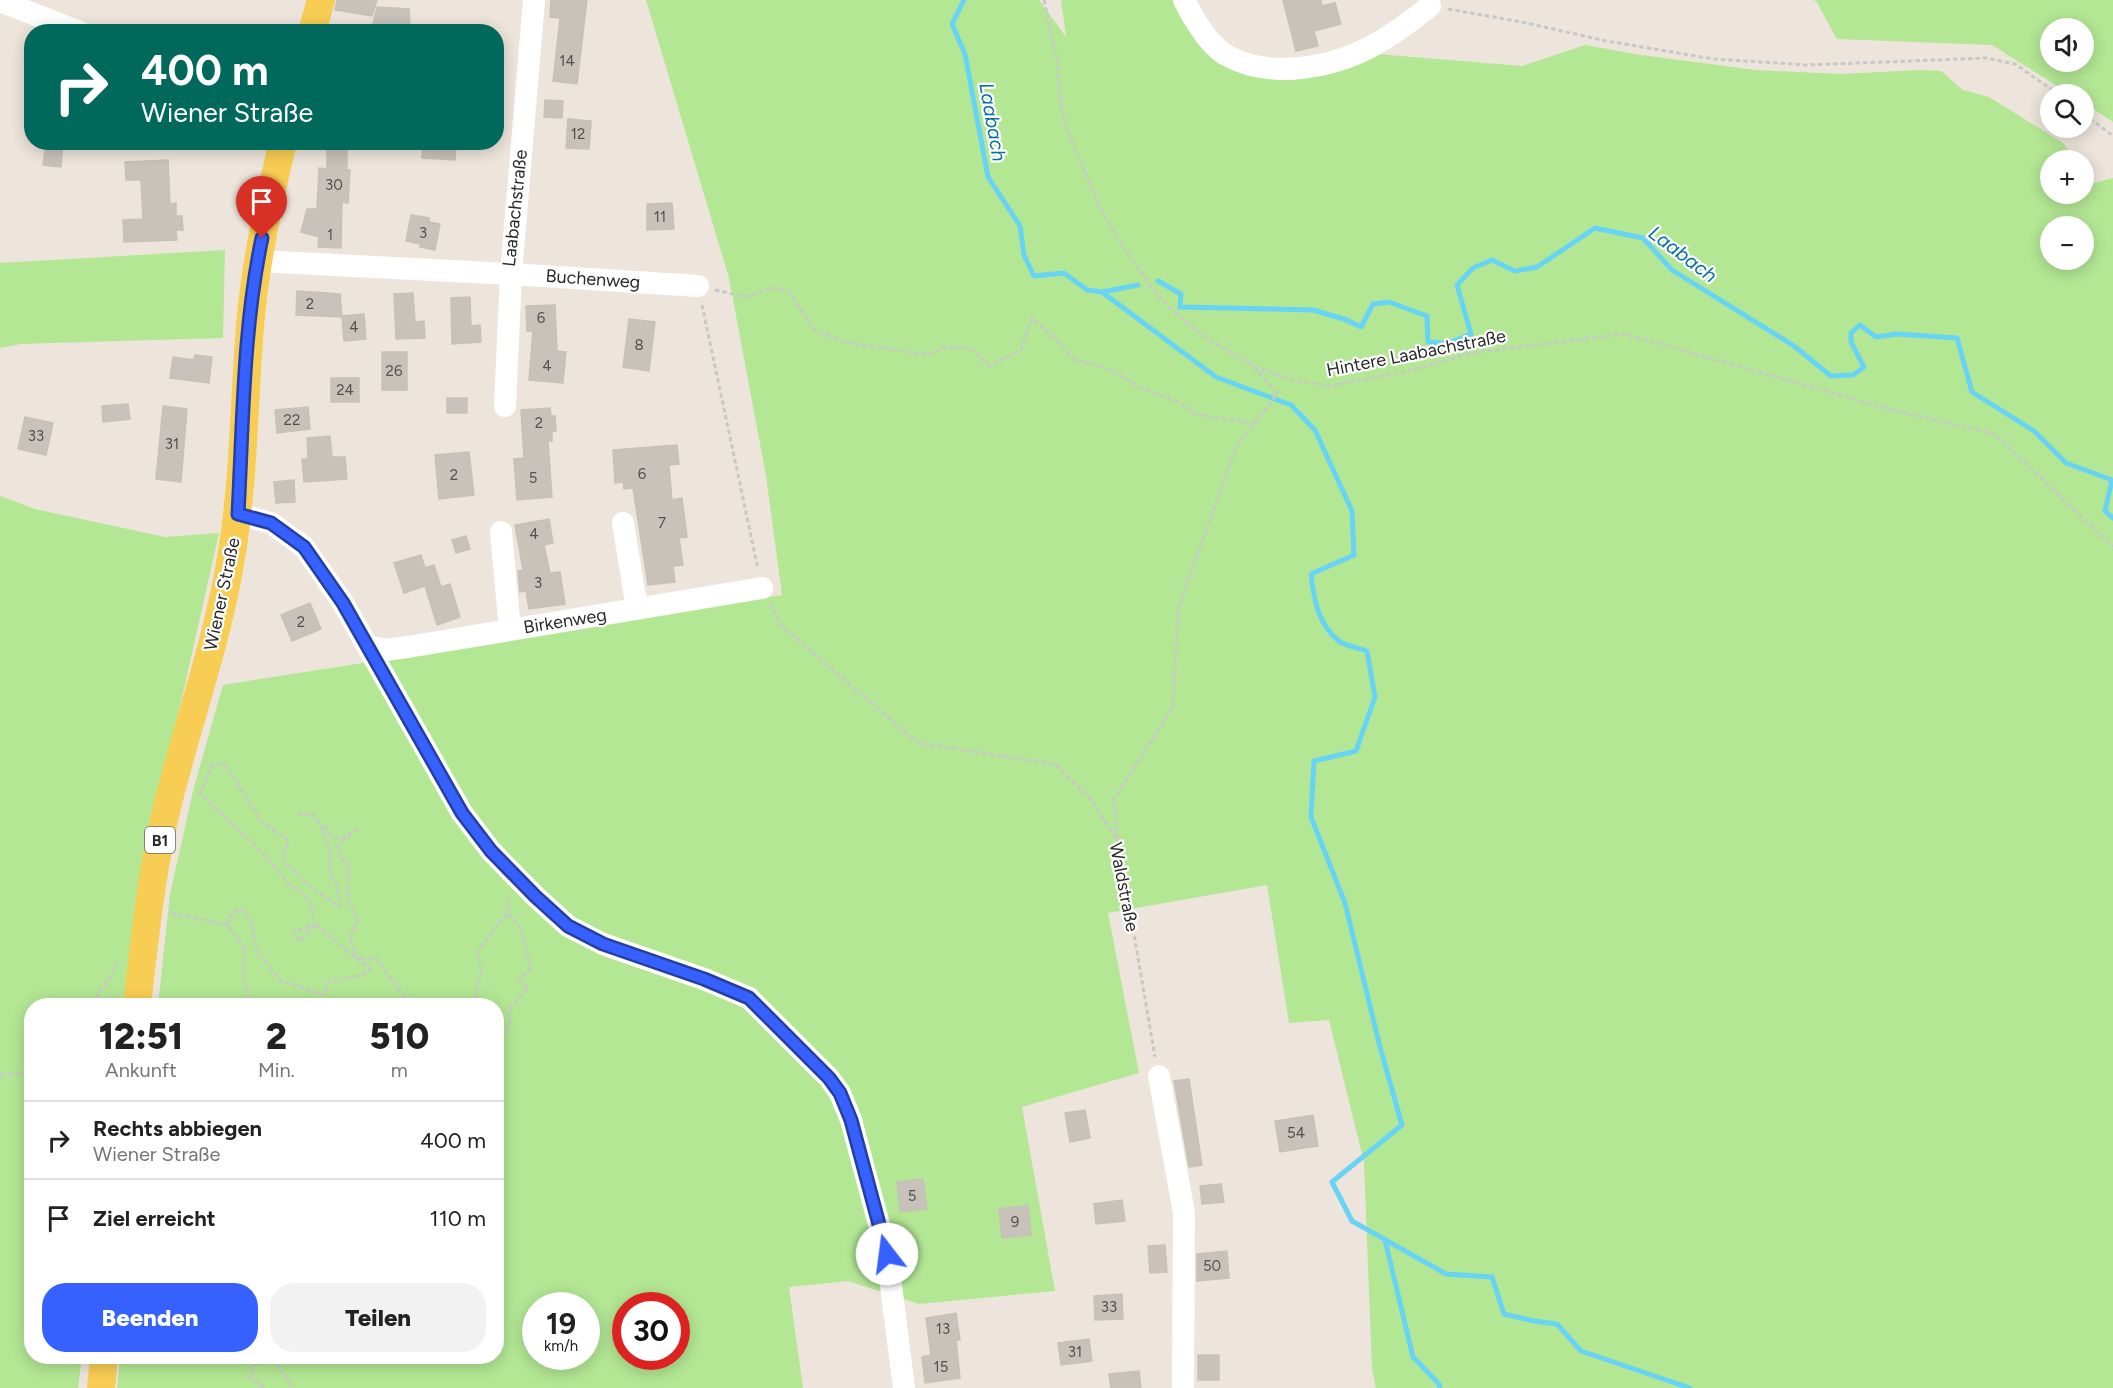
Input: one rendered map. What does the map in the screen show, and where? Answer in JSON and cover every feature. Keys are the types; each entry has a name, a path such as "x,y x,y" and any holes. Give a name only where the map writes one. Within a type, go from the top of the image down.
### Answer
{"main road":[{"path":"314,24 321,0"},
{"name":"Wiener Straße","path":"138,998 155,864 169,800 215,633 238,514 250,324 257,261 281,150"},
{"path":"101,1388 103,1364"}],"street":[{"name":"Laabachstraße","path":"257,261 511,274 534,0"},
{"path":"1184,0 1189,11 1210,40 1224,54 1246,64 1267,68 1294,68 1346,58 1380,42 1430,6"},
{"path":"0,1 59,24"},
{"name":"Buchenweg","path":"511,274 698,286"},
{"path":"505,406 511,274"},
{"path":"238,514 271,523 304,547 343,603 462,813 491,851 535,896 568,926 603,944 704,979 749,998 829,1078 840,1093 851,1120 887,1254 904,1388"},
{"path":"622,523 637,609"},
{"path":"501,532 510,630"},
{"name":"Birkenweg","path":"368,646 385,650 408,647 762,588"},
{"path":"1159,1076 1184,1213 1182,1388"}],"path":[{"name":"Hintere Laabachstraße","path":"1044,0 1058,65 1060,98 1066,128 1103,214 1126,251 1160,297 1182,319 1210,340 1253,366 1296,381 1330,386 1413,370 1471,353 1625,334 1889,409 1995,434 2113,547"},
{"path":"1430,6 1522,22 1606,41 1714,58 1808,65 1986,58 2015,64 2044,84"},
{"path":"2094,122 2113,136"},
{"path":"698,286 746,297 772,288 789,292 815,330 844,342 930,355 943,347 971,348 989,366 1021,350 1032,318 1057,340 1074,360 1107,368 1140,387 1182,404 1197,415 1255,423"},
{"name":"Waldstraße","path":"698,286 762,588 781,625 918,743 1054,764 1089,797 1118,841 1159,1076"},
{"path":"1118,841 1114,799 1173,707 1178,609 1236,447 1277,393 1253,366"},
{"path":"227,925 232,913 243,909 251,920 256,951 280,980 324,995 329,981 363,975 370,969 315,924 309,898 288,883 263,853 200,794 212,765 224,763 262,822 288,840 283,861 313,889 340,907 339,887 330,874 330,851 322,827 313,814"},
{"path":"298,814 313,814"},
{"path":"313,814 332,837 341,838 356,830 339,844 340,858 348,864 348,899 358,920 350,938 357,958"},
{"path":"148,909 227,925 245,949 243,979 250,998"},
{"path":"475,998 481,973 478,951 507,913 520,927 531,968 519,979 528,988 508,1011 510,1023 504,1035"},
{"path":"315,924 304,936 298,942 294,932 315,924"},
{"path":"357,958 376,958 406,998"},
{"path":"0,1075 24,1073"},
{"path":"256,1364 249,1376 264,1388"},
{"path":"278,1364 278,1367 289,1379 290,1388"}],"green space":[{"path":"646,0 1039,0 1066,37 1061,0 1175,0 1227,66 1377,54 1522,66 1585,45 1756,70 1841,74 1941,71 1963,90 1989,97 2040,129 2040,138 2055,138 2068,150 2040,150 2040,204 2094,204 2094,183 2113,178 2113,1388 1376,1388 1372,1369 1364,1162 1329,1020 1289,1023 1267,885 1108,913 1139,1073 1022,1107 1055,1291 919,1304 848,1281 789,1287 803,1388 117,1388 119,1364 504,1364 504,998 159,998 170,894 194,787 223,685 369,662 516,635 782,595 766,476 729,278"},
{"path":"1812,0 2113,0 2113,122 2094,110 2094,84 2054,84 1992,45 1837,39 1816,1"},
{"path":"225,250 223,338 21,344 0,348 0,263"},
{"path":"0,496 35,509 165,537 219,533 147,842 128,998 24,998 24,1364 81,1364 78,1388 0,1388"}],"building":[{"path":"337,0 377,0 372,16 335,10"},
{"path":"551,0 587,0 577,84 553,81 560,18 550,17"},
{"path":"1283,0 1321,0 1322,6 1335,3 1341,24 1314,31 1318,46 1296,51"},
{"path":"377,7 409,9 410,24 373,24"},
{"path":"545,100 563,101 562,118 544,117"},
{"path":"568,119 591,121 589,149 566,148"},
{"path":"45,150 62,150 61,167 43,165"},
{"path":"327,150 347,150 347,170 350,170 348,203 342,202 341,248 318,247 319,237 301,232 307,209 317,209 319,168 327,169"},
{"path":"422,150 456,150 455,160 422,158"},
{"path":"168,160 170,204 176,203 176,216 182,216 183,230 176,230 177,240 124,242 123,220 143,219 141,180 126,180 125,162"},
{"path":"672,203 674,229 647,230 647,204"},
{"path":"411,215 429,218 429,222 440,224 435,250 406,241"},
{"path":"297,291 340,294 342,317 296,315"},
{"path":"413,293 415,322 424,321 425,338 396,339 394,294"},
{"path":"470,297 471,326 480,325 481,342 452,344 451,298"},
{"path":"555,305 557,351 566,352 563,383 529,380 533,331 527,331 526,306"},
{"path":"364,314 366,339 344,341 342,316"},
{"path":"629,319 655,322 649,371 623,367"},
{"path":"382,352 407,352 407,390 382,390"},
{"path":"195,355 212,357 209,383 170,378 173,357 194,360"},
{"path":"331,378 359,378 359,402 331,402"},
{"path":"447,398 467,398 467,413 447,413"},
{"path":"128,404 130,419 103,422 102,406"},
{"path":"163,406 187,409 181,482 156,479"},
{"path":"308,407 310,429 277,433 275,410"},
{"path":"550,408 551,416 555,416 556,431 552,431 552,441 548,441 552,497 517,500 514,459 524,458 521,410"},
{"path":"25,417 53,423 46,455 18,449"},
{"path":"330,436 332,457 345,457 347,479 304,482 302,459 308,459 307,438"},
{"path":"677,445 679,464 669,465 672,500 682,498 687,537 679,538 683,565 673,566 675,582 648,585 633,488 624,489 623,482 615,483 613,450"},
{"path":"469,452 474,495 439,499 435,455"},
{"path":"294,480 295,502 276,503 274,482"},
{"path":"549,519 553,543 544,545 550,573 560,572 565,604 529,609 526,591 520,592 518,571 523,570 515,525"},
{"path":"466,536 470,549 456,553 452,540"},
{"path":"421,555 425,568 434,565 441,587 450,584 460,617 437,625 425,586 404,593 394,563"},
{"path":"310,603 321,629 292,641 281,615"},
{"path":"1189,1079 1202,1165 1189,1167 1174,1081"},
{"path":"1085,1110 1090,1138 1070,1142 1065,1113"},
{"path":"1313,1115 1318,1146 1280,1152 1275,1121"},
{"path":"923,1179 927,1209 900,1212 897,1182"},
{"path":"1221,1184 1224,1202 1202,1204 1200,1186"},
{"path":"1122,1200 1125,1221 1096,1224 1094,1204"},
{"path":"1028,1205 1031,1235 1002,1238 999,1209"},
{"path":"1165,1245 1167,1272 1150,1273 1148,1246"},
{"path":"1227,1251 1229,1278 1197,1281 1197,1254"},
{"path":"1122,1294 1123,1319 1095,1320 1094,1296"},
{"path":"956,1313 960,1340 956,1340 960,1378 925,1383 922,1357 931,1355 926,1318"},
{"path":"1089,1339 1092,1361 1061,1365 1058,1343"},
{"path":"1198,1355 1219,1355 1219,1380 1198,1380"},
{"path":"1139,1371 1141,1388 1111,1388 1109,1374"}],"waterway":[{"name":"Laabach","path":"964,0 952,24 965,54 988,177 1020,226 1024,255 1034,276 1064,273 1087,290 1102,292 1138,285"},
{"name":"Laabach","path":"1158,281 1181,294 1180,307 1313,310 1344,319 1361,327 1373,304 1389,302 1427,316 1428,342 1449,343 1471,334 1457,285 1473,268 1492,260 1515,271 1537,267 1595,228 1643,238 1672,270 1794,346 1831,376 1853,375 1864,367 1851,342 1851,333 1860,325 1876,337 1897,334 1957,338 1972,392 2034,431 2066,463 2112,480 2105,511 2113,518"},
{"path":"1102,292 1216,377 1291,405 1315,430 1352,511 1354,555 1311,574 1318,611 1327,628 1340,642 1367,651 1375,697 1356,751 1314,761 1311,817 1345,903 1380,1047 1402,1125 1332,1182 1352,1221 1446,1274 1492,1277 1504,1314 1557,1324 1581,1351 1690,1388"},
{"path":"1385,1240 1413,1357 1439,1384 1440,1388"}],"route":[{"path":"262,238 250,324 238,514 271,523 304,547 343,603 462,813 491,851 535,896 568,926 603,944 704,979 749,998 829,1078 840,1093 851,1120 887,1254"}]}
